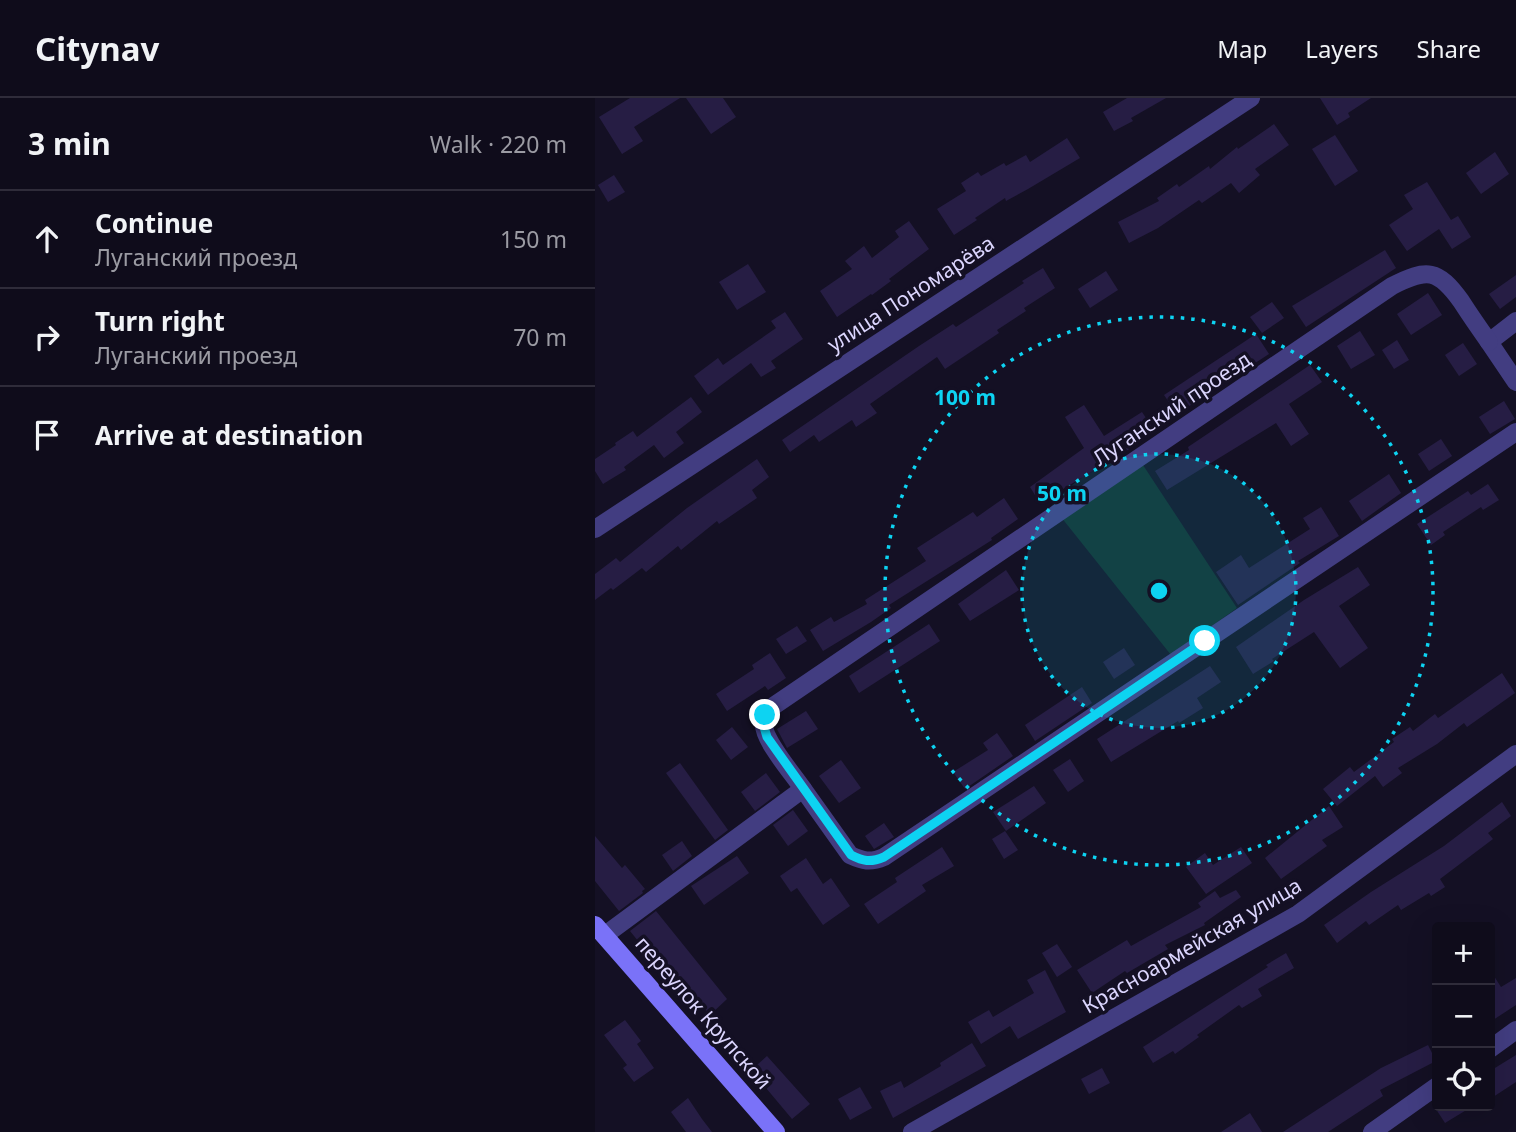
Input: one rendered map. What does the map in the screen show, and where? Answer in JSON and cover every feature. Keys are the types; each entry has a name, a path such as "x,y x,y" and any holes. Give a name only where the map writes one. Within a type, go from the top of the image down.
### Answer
{"street":[{"name":"улица Пономарёва","path":"595,529 1251,98"},
{"name":"Луганский проезд","path":"1516,382 1446,280 1433,274 1411,276 1392,286 775,705 765,715 767,737 851,855 873,862 1516,432"},
{"path":"1489,342 1516,321"},
{"name":"Красноармейская улица","path":"912,1132 1298,914 1516,754"},
{"path":"600,930 803,789"},
{"name":"переулок Крупской","path":"600,930 776,1132"},
{"path":"1491,1048 1516,1030"},
{"path":"1371,1132 1432,1089"}],"green space":[{"path":"1141,462 1237,608 1171,655 1061,517"}],"building":[{"path":"630,98 680,98 634,127 643,141 622,154 599,117"},
{"path":"686,98 723,98 736,117 711,134"},
{"path":"1127,98 1166,98 1114,131 1103,112"},
{"path":"1320,98 1371,98 1348,113 1350,117 1337,125"},
{"path":"1274,124 1289,145 1255,169 1260,175 1239,193 1231,183 1202,203 1199,200 1158,228 1129,243 1118,222 1159,201 1157,198 1177,184 1179,187 1209,166 1210,169 1237,147 1238,149"},
{"path":"1335,135 1358,171 1335,186 1312,149"},
{"path":"1067,138 1080,158 1006,201 1005,198 954,235 937,209 966,191 961,183 978,172 981,176 1026,155 1030,162"},
{"path":"1495,152 1509,174 1481,194 1466,173"},
{"path":"614,175 625,192 608,202 598,185"},
{"path":"1427,182 1451,220 1458,216 1471,237 1452,249 1439,229 1407,251 1389,225 1413,209 1404,195"},
{"path":"909,221 929,249 889,279 891,281 837,317 820,291 852,269 845,261 864,246 872,258 899,237 895,231"},
{"path":"1385,250 1396,268 1306,327 1292,306"},
{"path":"748,264 766,292 737,310 719,282"},
{"path":"1043,268 1055,288 1024,308 1026,311 997,330 999,333 945,369 937,357 870,404 877,413 856,427 852,420 819,442 814,435 790,452 782,440 919,346 953,324 956,327"},
{"path":"1106,271 1118,290 1090,308 1078,289"},
{"path":"1516,275 1516,297 1500,309 1489,294"},
{"path":"1428,293 1442,315 1411,335 1397,314"},
{"path":"1272,302 1284,318 1262,333 1250,317"},
{"path":"785,312 803,339 771,361 776,368 761,377 751,363 708,395 694,376 718,358 723,365 776,328 771,321"},
{"path":"1360,331 1375,355 1351,369 1337,346"},
{"path":"1256,334 1269,354 1177,414 1164,395"},
{"path":"1397,340 1409,360 1394,369 1382,350"},
{"path":"1463,343 1477,364 1459,376 1445,355"},
{"path":"1310,365 1322,382 1289,404 1309,434 1291,446 1276,423 1167,490 1155,471"},
{"path":"691,397 702,412 676,432 684,443 664,458 654,445 624,467 626,470 603,484 595,471 595,459 633,431 637,437"},
{"path":"1504,401 1515,419 1490,434 1479,417"},
{"path":"1084,405 1104,436 1142,412 1154,430 1129,446 1131,448 1040,503 1030,487 1084,448 1065,417"},
{"path":"1441,439 1452,456 1429,471 1418,454"},
{"path":"757,459 769,477 752,490 757,498 719,524 717,521 681,550 678,546 646,572 642,568 595,600 595,574 616,558 620,562 687,508"},
{"path":"1389,474 1401,493 1362,521 1349,501"},
{"path":"1488,484 1499,500 1483,510 1481,507 1443,532 1445,535 1431,545 1417,524 1468,491 1471,495"},
{"path":"1004,498 1018,519 991,538 992,540 889,605 891,608 871,622 823,651 810,630 831,617 834,622 867,604 865,600 926,561 917,548 973,512 977,517"},
{"path":"1321,507 1339,536 1298,561 1300,563 1238,605 1216,572 1241,555 1249,568 1310,529 1303,518"},
{"path":"1358,567 1370,585 1339,606 1368,648 1340,668 1314,632 1253,674 1236,647"},
{"path":"1006,570 1019,590 970,621 958,604"},
{"path":"929,624 940,641 859,693 849,676"},
{"path":"797,626 807,641 786,654 776,639"},
{"path":"1124,648 1135,665 1114,679 1103,662"},
{"path":"770,653 786,678 768,690 765,686 727,711 716,694 754,669 752,665"},
{"path":"1210,666 1221,682 1197,698 1203,708 1111,762 1097,739"},
{"path":"1502,673 1515,693 1467,727 1464,723 1437,744 1398,768 1402,773 1383,787 1375,776 1337,806 1323,789 1350,767 1354,772 1410,727 1413,731 1435,714 1438,718"},
{"path":"1082,687 1092,703 1035,741 1025,725"},
{"path":"806,711 818,729 787,748 777,729"},
{"path":"732,727 748,747 731,760 716,740"},
{"path":"997,733 1013,756 965,789 953,772 988,750 983,743"},
{"path":"1070,759 1084,781 1068,792 1053,770"},
{"path":"841,760 861,788 839,803 819,776"},
{"path":"680,763 728,830 715,840 666,773"},
{"path":"766,773 780,792 755,811 741,792"},
{"path":"1034,786 1046,803 1006,831 993,812"},
{"path":"1502,802 1511,816 1488,833 1493,839 1440,879 1445,887 1401,910 1398,905 1369,925 1366,921 1337,943 1324,925 1444,846"},
{"path":"1329,806 1343,827 1322,840 1327,846 1281,879 1265,858"},
{"path":"793,810 808,831 788,846 773,825"},
{"path":"884,823 894,837 874,849 865,836"},
{"path":"1005,831 1018,850 1004,859 992,839"},
{"path":"595,836 622,868 625,865 645,889 619,911 595,881"},
{"path":"682,841 692,856 673,871 662,855"},
{"path":"942,847 954,866 922,885 926,891 878,924 864,904 897,882 895,878"},
{"path":"1241,847 1252,863 1206,894 1186,867 1205,853 1213,865"},
{"path":"737,856 749,873 704,905 691,886"},
{"path":"806,858 823,884 831,878 850,906 823,925 797,888 791,892 780,876"},
{"path":"1236,890 1241,897 1204,923 1205,925 1165,945 1168,949 1127,973 1125,971 1092,993 1077,970 1127,940 1131,946 1201,907 1198,903 1215,891 1220,898"},
{"path":"656,911 727,999 710,1015 682,983 676,988 630,931"},
{"path":"1057,944 1072,967 1057,977 1042,953"},
{"path":"1286,953 1294,968 1258,989 1262,996 1242,1008 1239,1005 1175,1054 1173,1051 1153,1063 1143,1047"},
{"path":"1045,970 1066,1012 1018,1039 1010,1026 981,1044 968,1022 989,1010 993,1017 1034,993 1027,980"},
{"path":"1495,978 1501,987 1516,978 1516,1005 1495,1019"},
{"path":"625,1020 641,1041 637,1044 654,1068 634,1082 623,1068 627,1065 604,1035"},
{"path":"972,1043 986,1066 893,1118 880,1091 901,1081 904,1088"},
{"path":"1428,1045 1432,1053 1432,1063 1380,1090 1383,1096 1328,1132 1283,1132 1381,1068"},
{"path":"1516,1055 1516,1082 1495,1096 1495,1068"},
{"path":"767,1056 810,1104 792,1119 749,1072"},
{"path":"1102,1068 1110,1083 1089,1094 1081,1079"},
{"path":"860,1087 872,1108 850,1120 838,1099"},
{"path":"688,1098 712,1132 686,1132 671,1112"},
{"path":"1437,1111 1465,1111 1445,1123"},
{"path":"1250,1113 1262,1132 1221,1132"}],"route":[{"path":"765,715 767,737 851,855 873,862 1205,641"}]}
